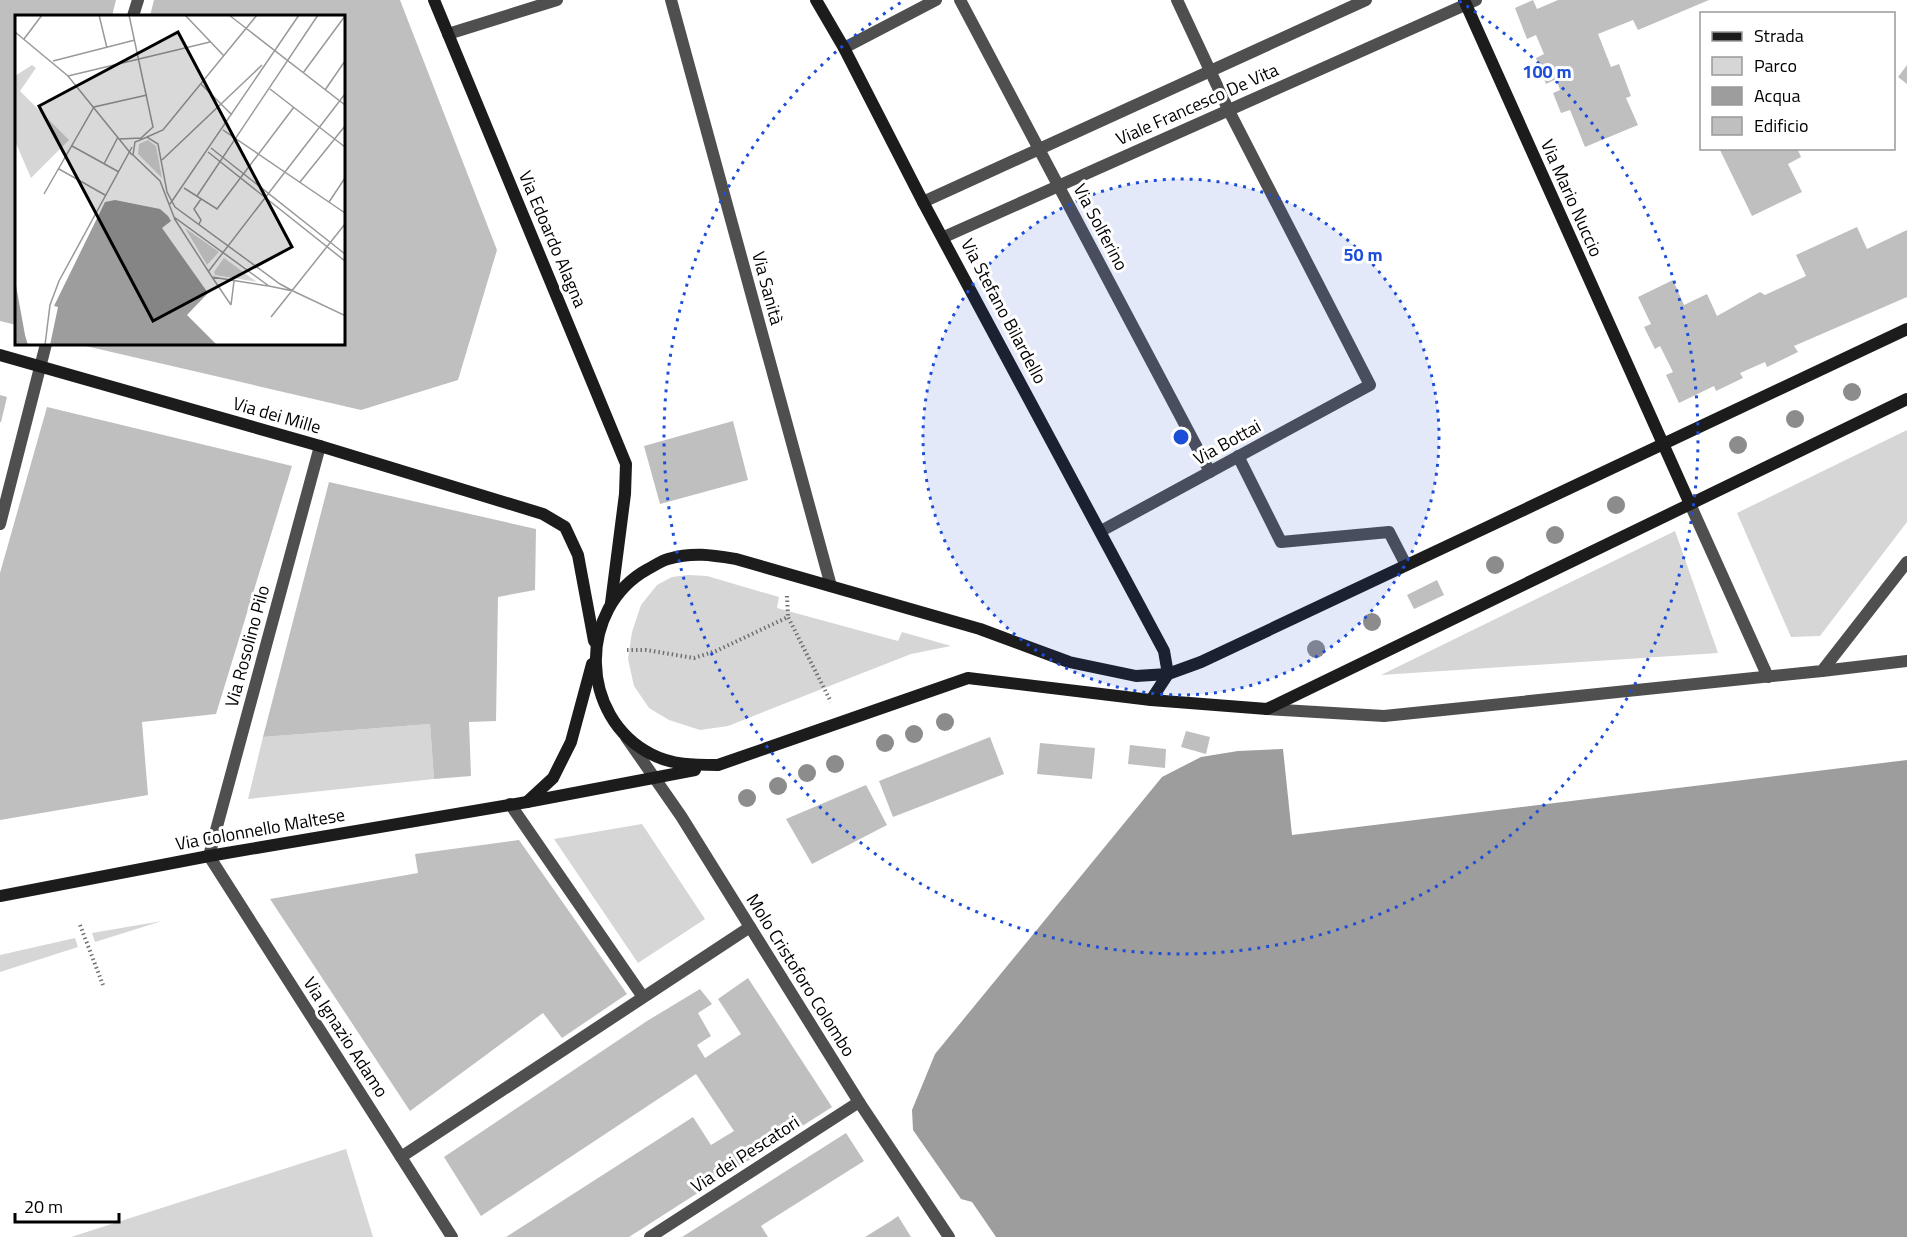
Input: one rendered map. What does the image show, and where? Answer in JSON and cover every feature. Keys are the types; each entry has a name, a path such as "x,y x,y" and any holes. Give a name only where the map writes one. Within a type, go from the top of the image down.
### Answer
{"main road":[{"name":"Via Edoardo Alagna","path":"434,0 626,464 625,494 611,603"},
{"name":"Via Stefano Bilardello","path":"816,0 844,48 1164,651 1168,674"},
{"name":"Via Mario Nuccio","path":"1469,1 1690,504"},
{"path":"1907,329 1201,662 1168,674 1136,676 1069,663 980,629 736,559 701,553 666,559 635,576 611,603 597,636 595,670 604,704 622,733 650,754 683,765 718,765 968,678 1150,700 1267,710 1907,399"},
{"name":"Via dei Mille","path":"0,355 320,446 543,514 565,527 578,555 596,649"},
{"path":"527,802 553,778 571,742 596,649"},
{"path":"1150,700 1168,674"},
{"name":"Via Colonnello Maltese","path":"0,896 209,856 527,802 718,765"}],"street":[{"path":"133,15 138,0"},
{"path":"448,34 557,0"},
{"name":"Via Sanità","path":"671,0 831,586"},
{"path":"844,48 936,0"},
{"name":"Via Solferino","path":"960,0 1210,472"},
{"path":"1177,0 1228,109"},
{"name":"Viale Francesco De Vita","path":"924,202 1365,0"},
{"name":"Viale Francesco De Vita","path":"944,237 1469,1"},
{"name":"Via Bottai","path":"1101,531 1370,385 1228,109"},
{"path":"0,524 46,345"},
{"name":"Via Rosolino Pilo","path":"209,856 320,446"},
{"path":"1238,456 1281,542 1389,532 1406,565"},
{"path":"1690,504 1768,676"},
{"path":"1822,671 1907,561"},
{"path":"1267,710 1384,716 1907,661"},
{"name":"Molo Cristoforo Colombo","path":"622,733 656,778 859,1102 950,1237"},
{"path":"510,804 643,997"},
{"name":"Via Ignazio Adamo","path":"209,856 452,1237"},
{"path":"401,1157 750,927"},
{"name":"Via dei Pescatori","path":"650,1237 859,1102"}],"path":[{"path":"627,650 646,650 694,658 716,651 788,616 841,722"},
{"path":"80,925 103,985"}],"green space":[{"path":"1907,430 1907,522 1820,636 1791,637 1737,513"},
{"path":"1675,531 1718,653 1381,675"},
{"path":"707,576 779,597 777,608 898,641 902,632 951,646 911,654 728,726 700,730 669,720 649,708 634,686 628,659 632,632 641,605 657,585 672,577"},
{"path":"430,724 434,779 248,799 263,737"},
{"path":"642,824 705,919 638,963 554,839"},
{"path":"162,921 95,942 92,933"},
{"path":"75,938 78,947 0,972 0,955"},
{"path":"346,1149 373,1237 71,1237"}],"water":[{"path":"1283,749 1292,835 1907,760 1907,1237 996,1237 972,1202 961,1199 913,1130 912,1110 935,1054 1162,777 1201,757 1238,751"}],"building":[{"path":"0,0 116,0 112,15 15,15 15,325 0,321"},
{"path":"154,0 400,0 497,250 458,380 361,410 81,345 345,345 345,15 150,15"},
{"path":"1533,0 1537,9 1558,0 1709,0 1638,30 1633,20 1598,34 1611,67 1619,64 1631,96 1626,98 1638,125 1585,147 1570,110 1561,113 1553,93 1560,90 1556,79 1546,84 1536,58 1544,54 1536,35 1527,39 1515,8"},
{"path":"1907,65 1907,84 1898,77"},
{"path":"1720,150 1798,150 1801,157 1788,164 1802,192 1752,216"},
{"path":"1857,227 1867,249 1907,230 1907,297 1794,346 1798,352 1767,367 1765,362 1740,373 1743,378 1716,391 1714,386 1679,403 1666,375 1673,372 1660,346 1655,349 1644,327 1651,324 1638,297 1673,280 1684,305 1707,294 1717,316 1760,292 1765,295 1806,276 1796,255"},
{"path":"0,395 7,397 1,422 0,422"},
{"path":"47,407 292,466 216,714 142,722 148,795 0,820 0,573"},
{"path":"733,421 748,480 660,504 644,446"},
{"path":"329,482 536,529 535,590 498,597 496,721 469,722 471,776 434,779 430,724 263,737"},
{"path":"1437,580 1444,595 1414,609 1407,595"},
{"path":"1186,731 1210,737 1206,754 1181,747"},
{"path":"990,737 1004,774 893,817 879,781"},
{"path":"1040,743 1095,748 1092,779 1037,774"},
{"path":"1130,745 1166,749 1165,768 1128,764"},
{"path":"866,785 887,825 812,864 786,819"},
{"path":"519,840 627,994 562,1038 543,1013 410,1111 270,899 418,873 415,854"},
{"path":"748,978 832,1107 629,1237 506,1237 693,1117 711,1145 734,1131 696,1074 481,1216 444,1157 647,1021 700,989 712,1004 698,1013 711,1036 697,1045 705,1058 741,1034 718,999"},
{"path":"846,1133 864,1161 761,1226 768,1237 682,1237"},
{"path":"898,1216 911,1237 865,1237 891,1221"}]}
